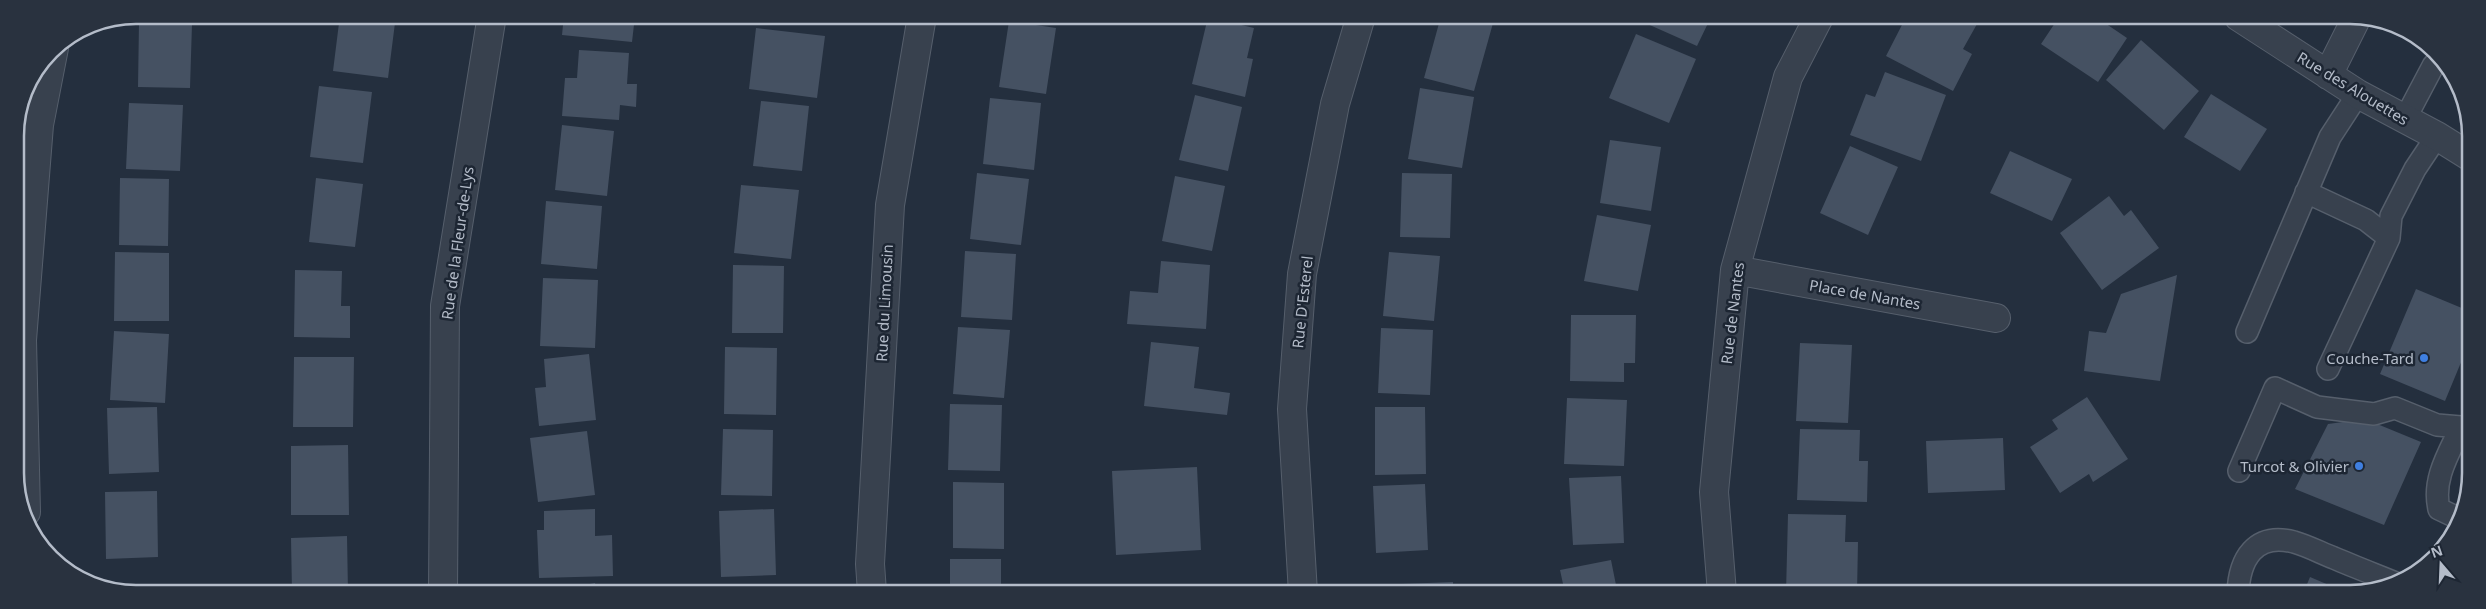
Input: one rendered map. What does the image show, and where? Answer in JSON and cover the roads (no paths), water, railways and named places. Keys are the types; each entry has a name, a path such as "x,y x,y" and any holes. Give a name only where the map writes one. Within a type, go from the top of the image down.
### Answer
{"street":[{"name":"Rue de la Fleur-de-Lys","path":"443,585 445,306 491,24"},
{"name":"Rue du Limousin","path":"872,585 870,564 890,205 921,24"},
{"name":"Rue D'Esterel","path":"1303,585 1292,410 1302,274 1335,104 1359,24"},
{"name":"Rue de Nantes","path":"1721,585 1714,492 1735,270 1788,77 1816,24"},
{"name":"Rue des Alouettes","path":"2250,24 2358,94 2437,136 2462,152"},
{"path":"2328,75 2353,24"},
{"path":"24,316 40,125 51,63"},
{"name":"Place de Nantes","path":"1735,270 1996,318"},
{"path":"24,426 26,492"}],"lane":[{"path":"2404,119 2435,64"},
{"path":"2247,332 2330,136 2358,94"},
{"path":"2328,369 2389,238 2391,216 2415,169 2437,136"},
{"path":"2306,192 2366,220 2389,238"},
{"path":"2238,471 2275,388 2317,407 2374,414 2395,408 2437,425 2462,429"},
{"path":"2454,516 2439,509 2436,494 2440,474 2462,434"},
{"path":"2238,585 2243,561 2255,548 2273,541 2295,542 2386,579"}],"place":[{"name":"Couche-Tard","path":"2424,358"},
{"name":"Turcot & Olivier","path":"2359,466"}]}
